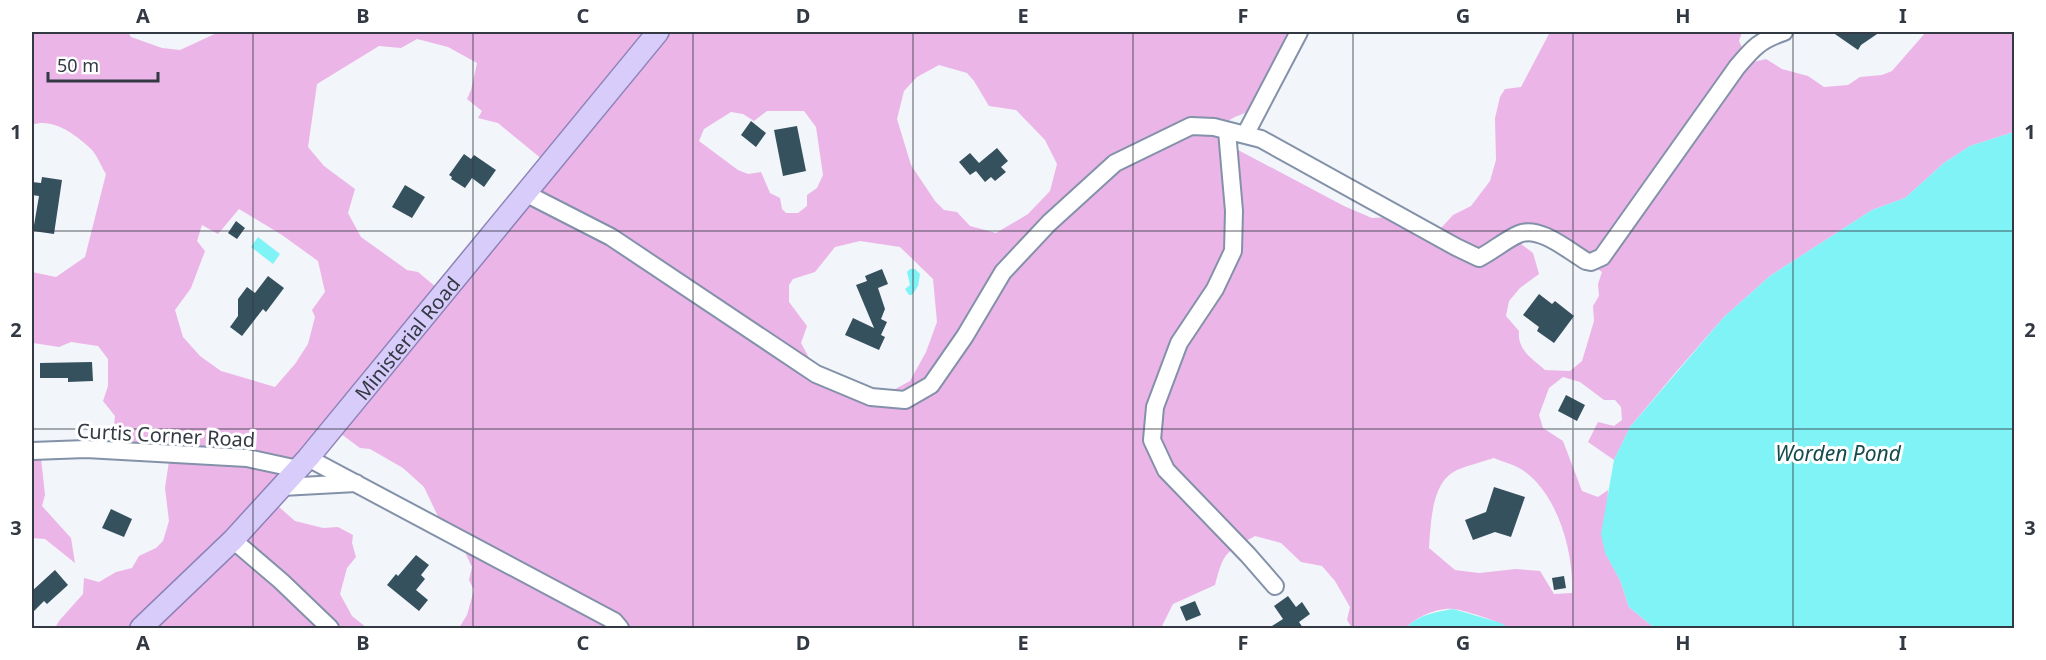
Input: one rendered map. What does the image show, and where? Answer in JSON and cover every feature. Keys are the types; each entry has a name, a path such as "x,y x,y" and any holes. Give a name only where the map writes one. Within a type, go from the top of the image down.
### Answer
{"main road":[{"name":"Ministerial Road","path":"141,628 233,540 303,464 658,32"}],"street":[{"path":"1245,135 1299,32"},
{"path":"525,194 611,237 816,374 871,398 904,400 931,385 965,336 1003,272 1049,223 1115,163 1191,126 1214,127 1261,139 1479,258 1528,231 1539,232 1591,262 1602,257 1737,67 1765,38 1784,32"},
{"path":"1227,131 1234,211 1233,251 1215,289 1179,343 1155,407 1152,440 1166,470 1275,586"},
{"name":"Curtis Corner Road","path":"32,451 86,449 247,458 303,464 356,483 614,621 620,628"},
{"path":"282,487 356,483"},
{"path":"233,540 281,581 330,628"}],"shaded area":[{"path":"32,32 128,32 131,37 162,48 180,50 219,32 1291,32 1258,105 1228,121 1223,133 1223,142 1344,206 1372,218 1389,217 1431,239 1453,215 1471,206 1490,181 1496,160 1495,118 1500,97 1505,89 1521,87 1550,32 1742,32 1739,41 1749,63 1766,59 1782,69 1808,76 1824,87 1848,85 1860,77 1882,75 1892,71 1926,32 2014,32 2014,132 1970,146 1944,163 1905,198 1872,210 1770,276 1724,317 1676,372 1630,427 1614,460 1588,442 1598,422 1614,426 1622,420 1621,407 1615,400 1604,400 1580,382 1563,377 1549,388 1539,415 1543,428 1563,441 1582,491 1598,497 1608,490 1605,552 1620,580 1629,607 1652,628 1509,628 1474,614 1448,609 1428,614 1415,620 1406,628 1352,628 1347,620 1350,607 1335,581 1322,566 1301,562 1281,543 1255,536 1227,554 1215,585 1173,604 1161,628 459,628 467,615 474,590 469,580 472,567 464,550 445,531 424,487 403,468 370,449 360,448 333,428 271,500 295,521 323,528 338,527 353,535 352,543 356,557 347,568 340,594 352,616 367,628 55,628 83,594 84,578 99,582 116,572 132,568 139,556 156,548 163,541 169,521 165,488 169,461 111,453 115,416 103,401 108,386 108,359 98,346 71,342 59,347 32,344 32,272 56,277 85,257 106,174 93,151 71,133 48,123 32,125","holes":["417,39 448,47 477,63 467,99 482,111 478,118 498,123 549,165 442,292 418,272 407,270 361,237 348,213 355,189 324,166 308,147 317,84 379,46 401,48","939,65 967,73 989,106 1016,110 1045,140 1057,164 1050,191 1028,214 996,233 970,226 957,212 944,210 935,201 911,165 897,119 904,91 917,77","767,111 804,111 816,127 823,175 817,188 807,195 807,206 798,213 786,213 782,209 780,198 770,193 761,172 748,174 738,170 699,141 704,129 731,112 743,114 754,121","239,209 282,235 318,261 325,292 312,310 315,317 308,344 295,364 275,387 221,371 200,356 183,337 175,310 191,288 205,251 197,241 202,225 218,234","1512,235 1564,245 1602,272 1598,284 1599,296 1593,306 1594,321 1582,361 1570,371 1545,370 1523,349 1519,331 1506,316 1509,301 1520,288 1539,274 1533,253","860,241 900,247 933,279 937,322 926,352 910,381 886,394 814,367 801,343 807,326 789,302 789,285 793,279 815,272 835,247","1494,458 1521,469 1536,481 1555,510 1562,526 1570,560 1572,593 1554,594 1540,571 1516,569 1479,573 1455,570 1429,548 1437,493 1448,476 1457,470"]},
{"path":"32,453 41,458 45,495 42,506 71,538 75,563 45,539 32,538"}],"water":[{"name":"Worden Pond","path":"2014,132 2014,628 1652,628 1629,607 1620,580 1605,553 1601,534 1614,460 1630,427 1724,317 1770,276 1872,210 1905,198 1944,163 1970,146"},
{"path":"258,237 280,254 273,264 251,247"},
{"path":"915,269 920,274 918,286 912,295 909,295 905,289 910,285 907,272"},
{"path":"1453,609 1501,623 1509,628 1406,628 1421,617"}],"building":[{"path":"1832,32 1880,32 1861,45 1858,50"},
{"path":"751,121 766,133 756,147 741,135"},
{"path":"797,126 806,171 783,176 774,130"},
{"path":"997,148 1008,161 1001,167 1006,172 995,181 991,177 985,182 976,171 970,175 959,162 970,153 979,163"},
{"path":"464,154 471,159 474,155 496,170 484,187 472,178 465,188 451,179 449,175"},
{"path":"42,177 62,180 54,234 33,231 39,196 32,195 32,182 41,183"},
{"path":"405,185 425,197 412,218 392,207"},
{"path":"236,221 245,228 237,239 228,233"},
{"path":"882,269 888,284 878,288 885,309 881,319 887,322 881,335 885,337 879,350 845,335 853,318 874,328 856,285 867,281 865,276"},
{"path":"268,276 284,288 266,312 263,309 242,336 230,327 238,316 238,299 247,287 255,293"},
{"path":"1539,294 1552,304 1555,301 1574,316 1554,343 1537,331 1539,327 1523,315"},
{"path":"92,362 93,381 68,382 68,378 40,378 40,363"},
{"path":"1566,395 1585,405 1577,421 1558,411"},
{"path":"1494,487 1525,497 1511,537 1495,532 1473,540 1465,520 1486,512"},
{"path":"111,509 132,519 124,537 102,528"},
{"path":"416,555 429,565 421,575 425,579 416,590 428,600 419,611 387,585"},
{"path":"55,570 68,585 47,604 44,601 32,613 32,591"},
{"path":"1564,576 1566,588 1554,590 1552,578"},
{"path":"1288,596 1296,607 1302,602 1310,614 1299,622 1303,628 1269,628 1283,619 1274,606"},
{"path":"1195,601 1201,615 1186,621 1180,607"}]}
